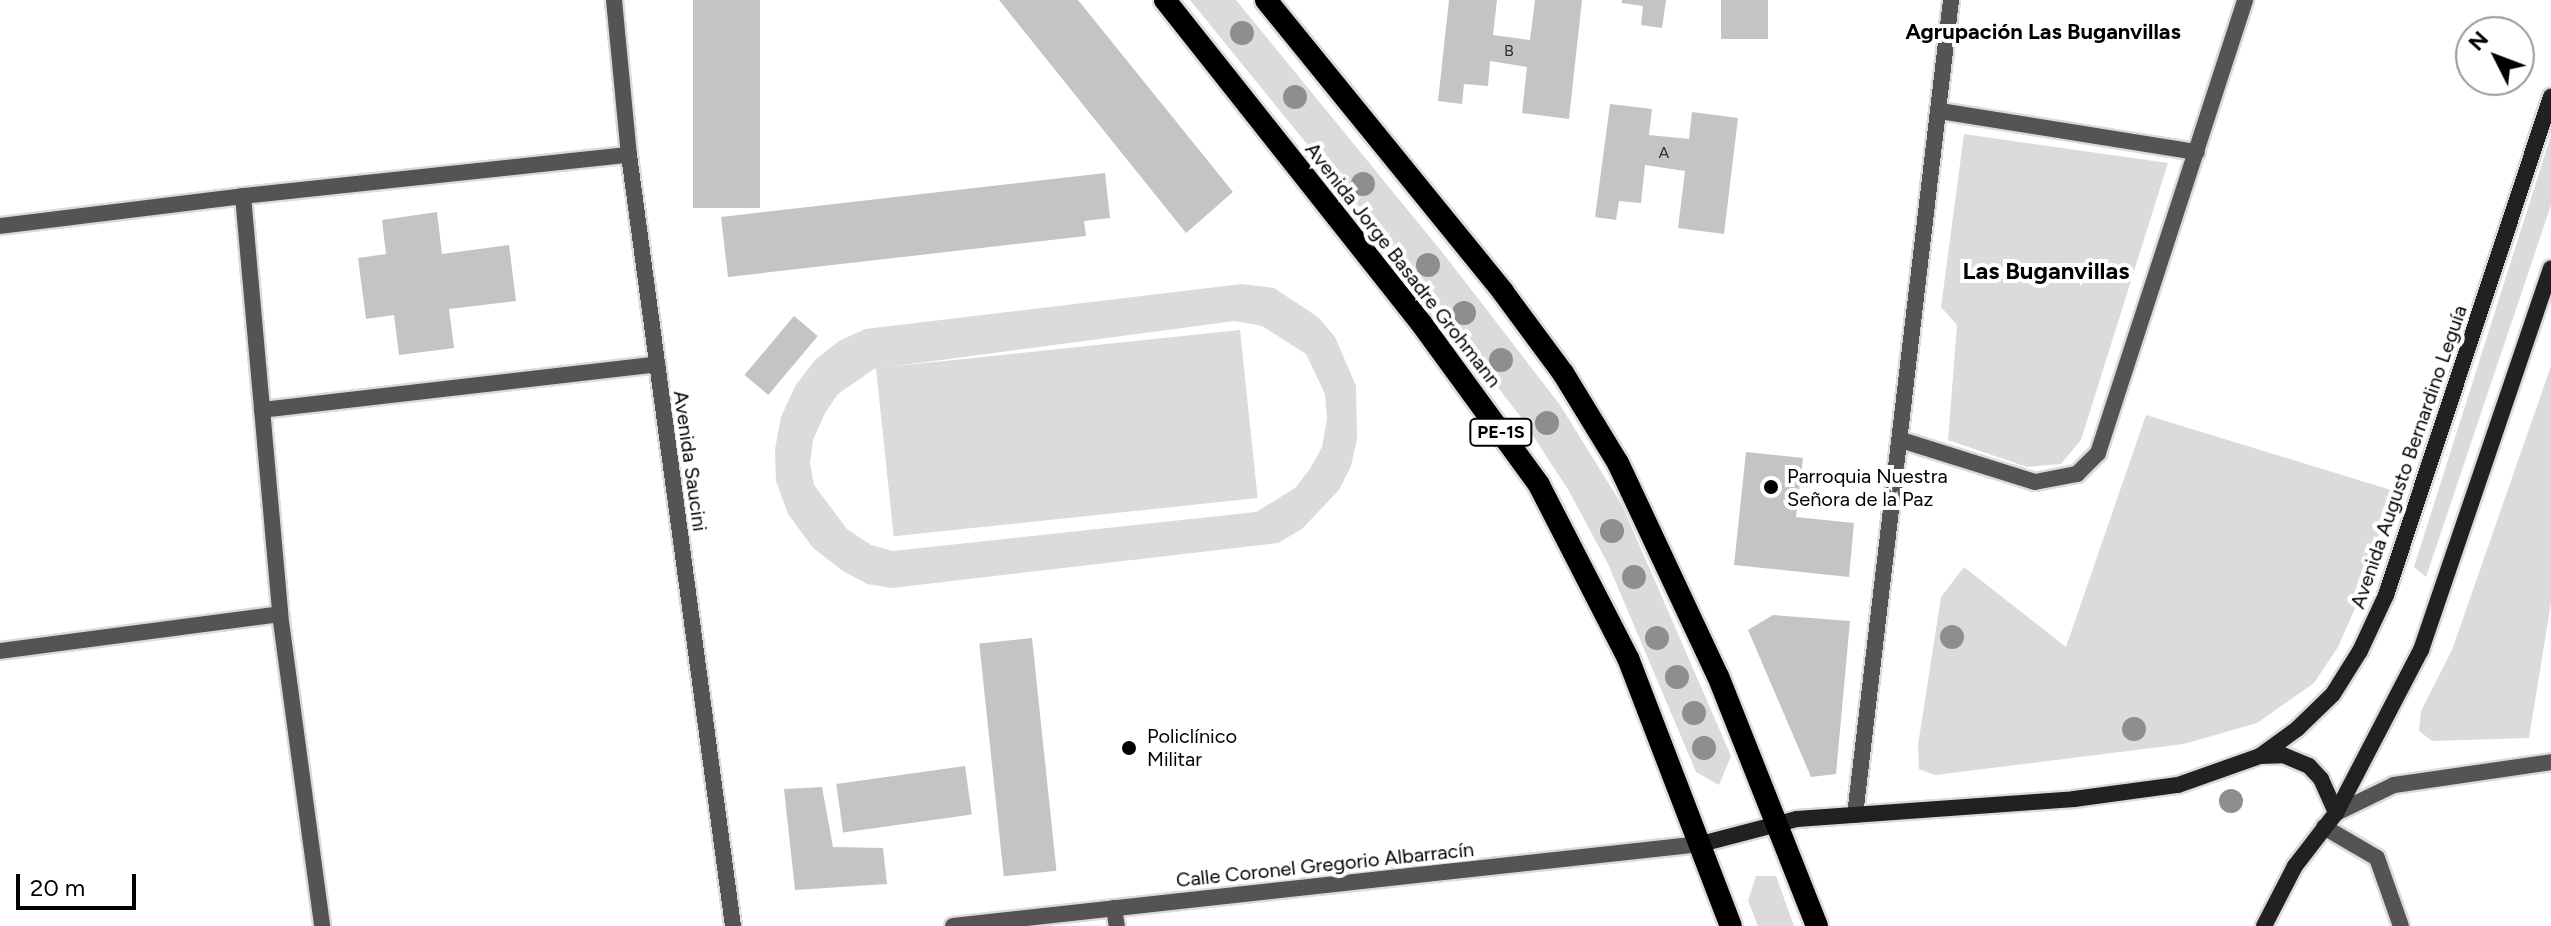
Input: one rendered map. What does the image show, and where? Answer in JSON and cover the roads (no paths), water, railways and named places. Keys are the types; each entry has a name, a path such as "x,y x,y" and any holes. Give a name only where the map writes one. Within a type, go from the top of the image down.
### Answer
{"highway":[{"name":"Avenida Jorge Basadre Grohmann","path":"1165,0 1421,323 1539,485 1628,658 1731,926"},
{"path":"1266,0 1440,211 1563,373 1618,463 1671,569 1779,823 1817,926"}],"main road":[{"name":"Avenida Augusto Bernardino Leguía","path":"1701,844 1779,823 2074,799 2178,785 2260,756 2297,729 2333,694 2360,651 2386,595 2551,97"},
{"path":"2264,926 2295,866 2336,813 2426,638 2551,269"},
{"path":"2260,756 2283,755 2309,766 2321,779 2336,813"}],"street":[{"name":"Avenida Saucini","path":"614,0 629,155 733,926"},
{"path":"1855,815 1951,0"},
{"path":"1901,440 2035,482 2077,474 2098,453 2245,0"},
{"path":"1940,111 2197,152"},
{"path":"0,226 243,196 629,155"},
{"path":"243,196 280,614 322,926"},
{"path":"262,410 657,364"},
{"path":"0,651 280,614"},
{"path":"2336,813 2394,785 2551,762"},
{"path":"2324,827 2377,858 2401,926"},
{"name":"Calle Coronel Gregorio Albarracín","path":"953,926 1701,844"},
{"path":"1114,908 1117,926"}],"place":[{"name":"Parroquia Nuestra Señora de la Paz","path":"1771,487"},
{"name":"Policlínico Militar","path":"1129,748"}],"district":[{"name":"Agrupación Las Buganvillas","path":"2043,32"},
{"name":"Las Buganvillas","path":"2046,271"}]}
